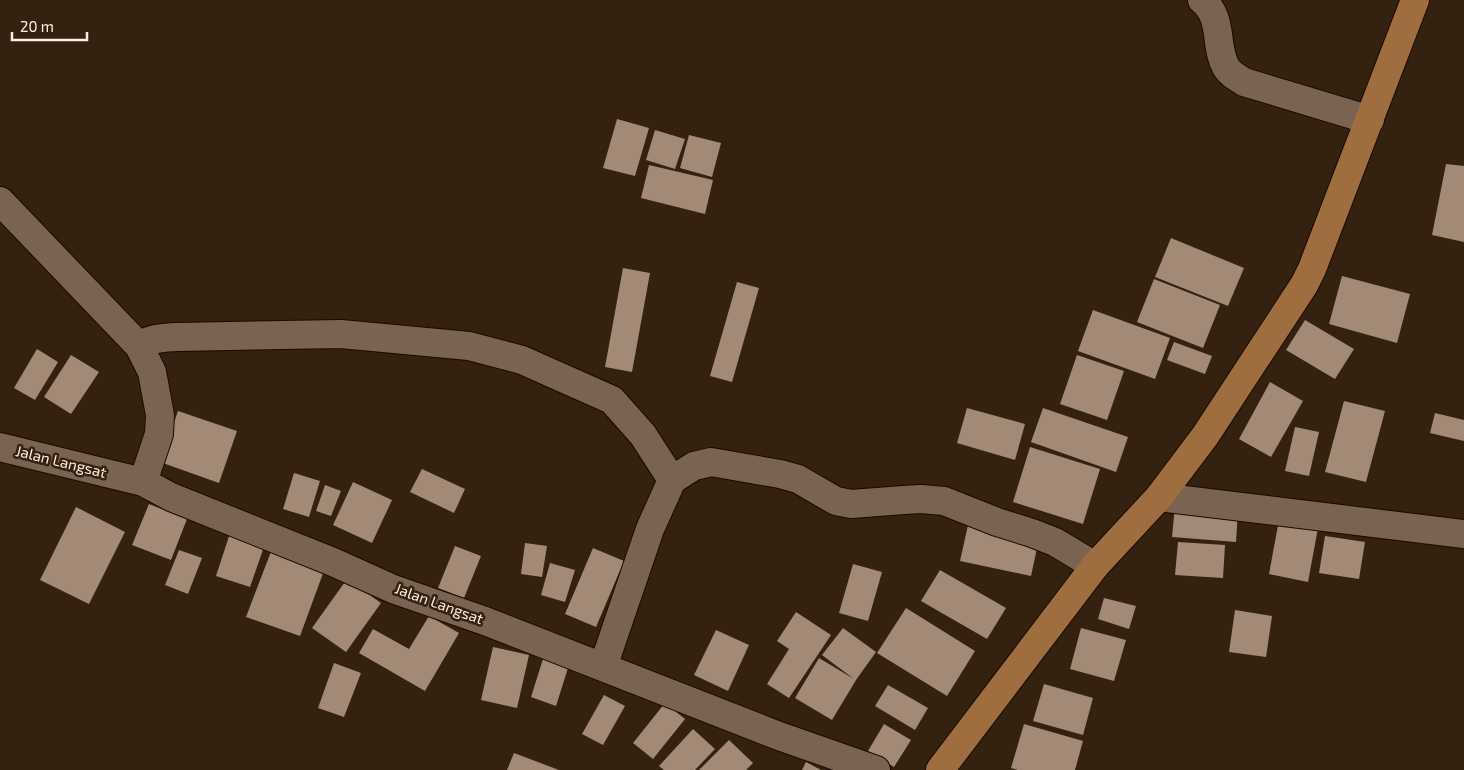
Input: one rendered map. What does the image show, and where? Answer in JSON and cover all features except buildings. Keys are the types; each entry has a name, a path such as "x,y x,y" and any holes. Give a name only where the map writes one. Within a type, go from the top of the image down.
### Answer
{"main road":[{"path":"940,770 1095,566 1159,497 1205,436 1304,285 1312,269 1415,0"}],"street":[{"path":"1202,0 1213,13 1222,57 1226,68 1232,74 1244,82 1370,120"},
{"path":"0,201 139,346 152,372 160,415 159,434 143,482"},
{"path":"139,346 146,341 156,338 186,336 341,334 470,346 522,360 612,400 643,434 672,480"},
{"name":"Jalan Langsat","path":"0,446 143,482 171,497 333,562 393,589 485,620 779,736 876,770"},
{"path":"603,667 650,529 672,480 694,466 711,462 766,470 789,476 798,479 836,501 850,504 913,499 944,501 997,522 1032,532 1055,542 1095,566"},
{"path":"1159,497 1464,534"}]}
